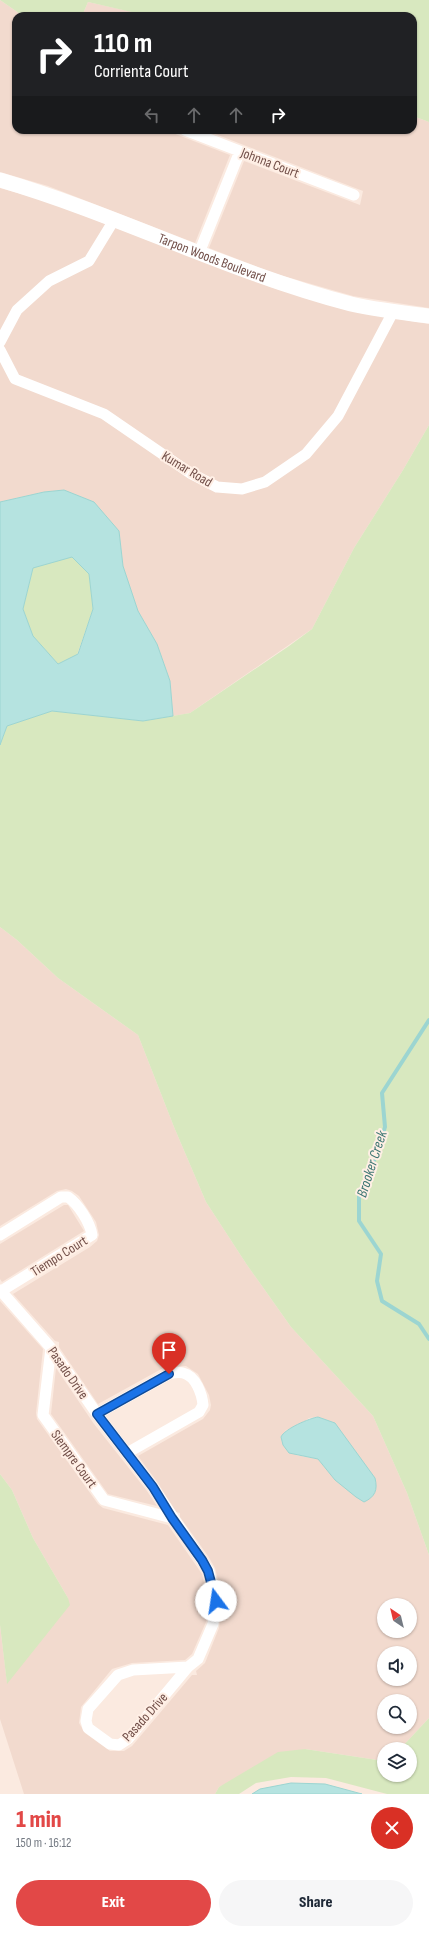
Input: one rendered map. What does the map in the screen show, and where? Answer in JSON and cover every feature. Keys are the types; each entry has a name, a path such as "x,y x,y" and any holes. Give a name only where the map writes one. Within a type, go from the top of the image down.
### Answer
{"street":[{"name":"Johnna Court","path":"195,134 354,195"},
{"path":"199,252 240,152"},
{"name":"Tarpon Woods Boulevard","path":"0,180 47,194 272,280 352,304 393,312 429,316"},
{"path":"0,342 17,310 49,281 89,261 114,220"},
{"name":"Kumar Road","path":"0,350 15,379 104,414 190,473 217,487 242,489 265,482 306,454 338,416 393,312"},
{"name":"Tiempo Court","path":"0,1235 61,1197 68,1197 73,1200 89,1224 92,1235 1,1291"},
{"name":"Pasado Drive","path":"1,1291 51,1348 97,1414 153,1487 208,1571 216,1601 213,1624 198,1659 188,1668 128,1740 119,1745 110,1744 88,1728 86,1721 88,1710 118,1675 133,1670 188,1668"},
{"name":"Siempre Court","path":"51,1348 43,1415 47,1421 104,1500 172,1518"},
{"path":"97,1414 169,1374 183,1373 192,1378 202,1396 204,1405 199,1412 127,1453"}],"shaded area":[{"path":"0,0 17,12 12,12 12,134 175,134 230,155 195,243 48,186 0,172"},
{"path":"88,2 133,12 84,12"},
{"path":"417,118 429,122 429,308 353,296 273,273 209,248 244,161 360,205 363,191 215,134 417,134"},
{"path":"0,188 46,201 270,287 351,311 429,324 429,425 403,470 354,548 312,629 190,713 173,716 170,681 157,644 138,611 123,566 119,531 64,490 44,492 0,502"},
{"path":"0,927 17,940 58,978 138,1035 174,1127 206,1202 247,1265 291,1327 373,1416 407,1493 429,1555 429,1718 417,1731 417,1694 377,1694 377,1734 414,1734 407,1742 377,1742 377,1760 305,1749 219,1787 215,1794 24,1794 0,1719 0,1625 7,1683 68,1598 33,1538 12,1490 0,1474 0,1301 43,1349 36,1413 37,1419 98,1504 103,1508 168,1525 202,1574 208,1600 206,1622 192,1654 185,1660 132,1663 112,1669 81,1707 79,1723 85,1733 110,1751 124,1751 132,1746 192,1675 197,1675 196,1671 205,1663 219,1628 223,1600 215,1568 208,1556 180,1517 180,1513 176,1512 158,1483 138,1456 203,1419 210,1410 211,1405 209,1395 198,1374 186,1366 165,1367 98,1404 59,1347 59,1342 55,1341 13,1294 90,1247 97,1241 99,1235 96,1222 79,1196 66,1189 57,1191 0,1226","holes":["318,1417 335,1423 335,1480 318,1459 296,1455 283,1445 281,1437 286,1430 298,1426 309,1418"]},
{"path":"64,1205 68,1205 84,1231 2,1282 0,1279 0,1244"},
{"path":"56,1368 94,1424 147,1491 157,1506 108,1494 51,1414"}],"green space":[{"path":"0,0 429,0 429,122 417,118 417,12 132,12 88,2 84,12 17,12"},
{"path":"429,425 429,1555 407,1493 373,1416 291,1327 247,1265 206,1202 174,1127 138,1035 58,978 17,940 0,927 0,745 7,726 52,711 143,721 190,713 312,629 354,548 403,470"},
{"path":"72,556 89,574 93,609 77,655 58,664 33,636 23,609 33,568"},
{"path":"0,1474 12,1490 33,1538 68,1598 70,1605 7,1684 0,1625"},
{"path":"429,1718 429,1794 387,1794 326,1778 291,1777 256,1783 239,1794 215,1794 219,1787 278,1752 305,1749 377,1760 377,1782 417,1782 417,1742 407,1742 414,1734 417,1734 417,1731"}],"water":[{"path":"64,490 94,502 119,531 123,566 138,611 157,644 170,681 173,716 143,721 52,711 7,726 0,745 0,502 44,492","holes":["72,557 89,574 93,609 78,654 58,664 33,636 23,609 33,568"]},
{"path":"318,1417 335,1423 375,1478 376,1490 368,1500 364,1502 335,1480 318,1459 289,1453 283,1445 281,1437 283,1434 292,1427 309,1419"},
{"path":"291,1783 325,1784 362,1794 252,1794 260,1789"}],"waterway":[{"name":"Brooker Creek","path":"429,1020 382,1093 385,1127 376,1156 359,1194 359,1221 381,1254 377,1281 382,1301 419,1324 429,1339"}],"route":[{"path":"169,1374 97,1414 153,1487 172,1518 202,1560 208,1571 216,1601"}]}
